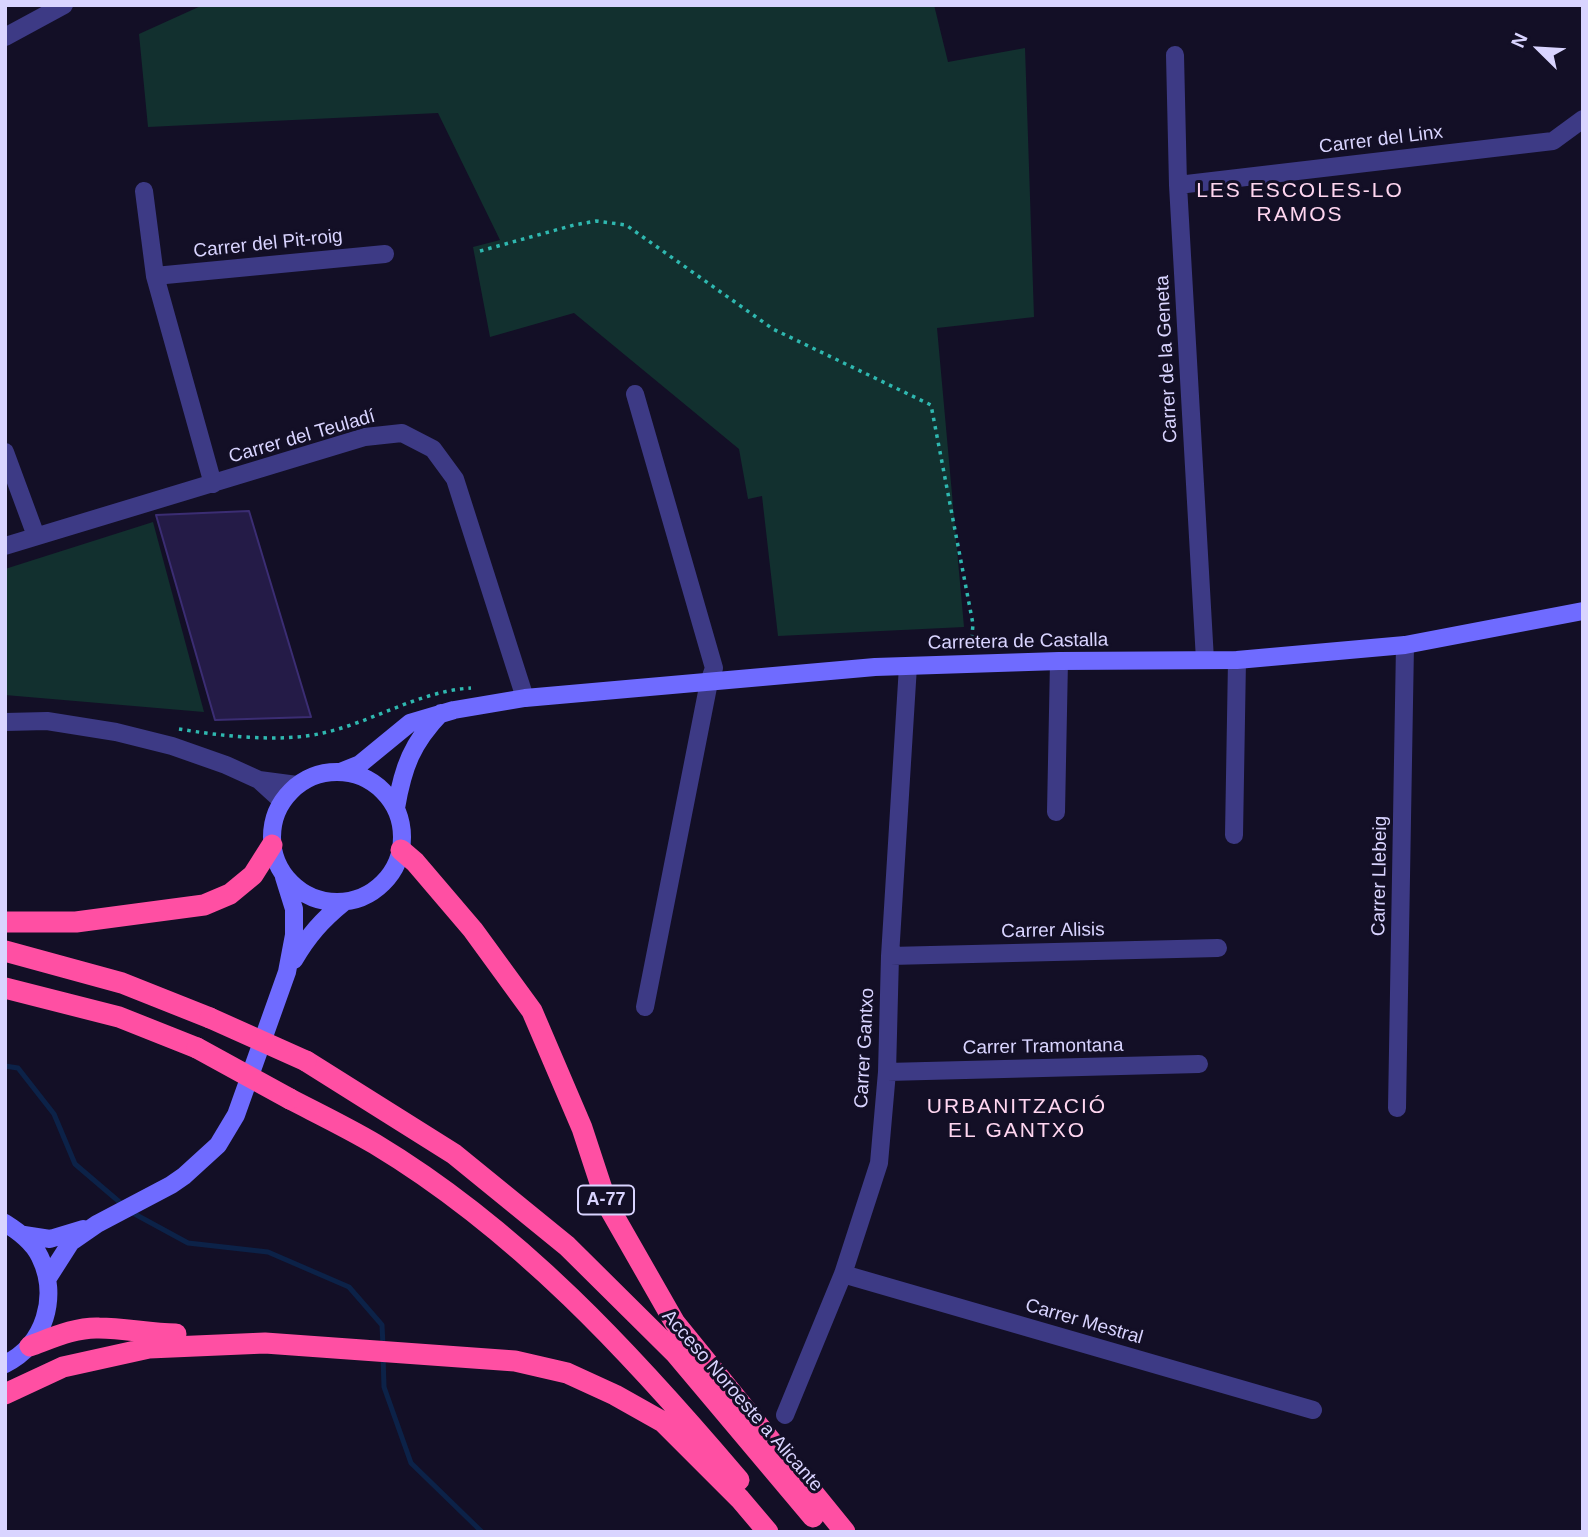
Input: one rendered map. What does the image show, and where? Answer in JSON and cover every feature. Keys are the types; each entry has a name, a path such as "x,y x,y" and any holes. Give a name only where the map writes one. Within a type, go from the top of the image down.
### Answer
{"highway":[{"path":"5,922 76,922 204,905 230,894 253,875 272,845"},
{"name":"A-77","path":"401,850 415,862 473,929 532,1011 582,1128 607,1204 675,1324 845,1532"},
{"name":"Acceso Noroeste a Alicante","path":"5,951 122,983 210,1018 306,1061 454,1154 567,1247 675,1353 826,1532"},
{"path":"5,988 119,1017 197,1048 376,1145 439,1188 547,1275 601,1325 672,1401 783,1532"},
{"path":"30,1346 66,1333 98,1328 154,1334 224,1333 265,1343"},
{"path":"5,1394 63,1367 149,1348 265,1343 515,1361 567,1373 615,1395 663,1422 740,1499 768,1532"}],"main road":[{"name":"Carretera de Castalla","path":"340,772 360,764 410,723 447,711 526,698 908,666 1059,661 1237,660 1405,645 1583,611"},
{"path":"396,808 407,760 417,741 447,711"},
{"path":"48,1278 71,1242 97,1224 171,1185 218,1145 236,1115 287,972 294,935 294,909 272,845 271,830 282,801 297,785 317,774 340,772 357,774 386,793 396,808 402,829 401,850 394,870 381,886 363,898 343,903 321,901 300,892 284,877"},
{"path":"287,972 309,935 326,916 343,903"},
{"path":"5,1223 24,1235 40,1255 48,1278 49,1303 43,1326 30,1346 5,1364"},
{"path":"24,1235 50,1239 97,1224"}],"street":[{"path":"5,37 64,5"},
{"name":"Carrer de la Geneta","path":"1175,55 1178,185 1205,660"},
{"name":"Carrer del Linx","path":"1178,185 1553,141 1583,120"},
{"path":"144,191 155,276 213,484"},
{"name":"Carrer del Pit-roig","path":"155,276 385,254"},
{"path":"635,394 714,668 709,682 645,1007"},
{"name":"Carrer del Teuladí","path":"5,546 365,437 402,433 433,449 455,479 526,698"},
{"path":"5,452 36,536"},
{"name":"Carrer Llebeig","path":"1397,1108 1405,645"},
{"path":"1234,835 1237,660"},
{"path":"1056,812 1059,661"},
{"name":"Carrer Gantxo","path":"785,1416 843,1274 880,1163 908,666"},
{"path":"5,722 47,721 116,732 172,746 259,780 297,785"},
{"path":"259,780 282,801"},
{"name":"Carrer Alisis","path":"890,956 1217,948"},
{"name":"Carrer Tramontana","path":"887,1072 1199,1064"},
{"name":"Carrer Mestral","path":"843,1274 1313,1410"}],"path":[{"path":"480,251 573,225 596,221 626,225 774,329 931,405 973,624 969,664"}],"green space":[{"path":"203,5 934,5 948,62 1025,48 1034,317 937,328 964,627 778,636 762,496 748,499 739,449 574,313 490,337 473,247 500,240 438,113 148,127 139,34"},
{"path":"153,522 204,712 5,695 5,569"}],"building":[{"path":"249,511 311,717 215,720 156,515"}],"waterway":[{"path":"5,1066 18,1068 54,1114 75,1164 123,1205"},
{"path":"131,1212 188,1243 268,1252 349,1287 382,1325 383,1346"},
{"path":"383,1355 384,1387 411,1463 482,1532"}],"district":[{"name":"LES ESCOLES-LO RAMOS","path":"1300,203"},
{"name":"URBANITZACIÓ EL GANTXO","path":"1017,1119"}]}
